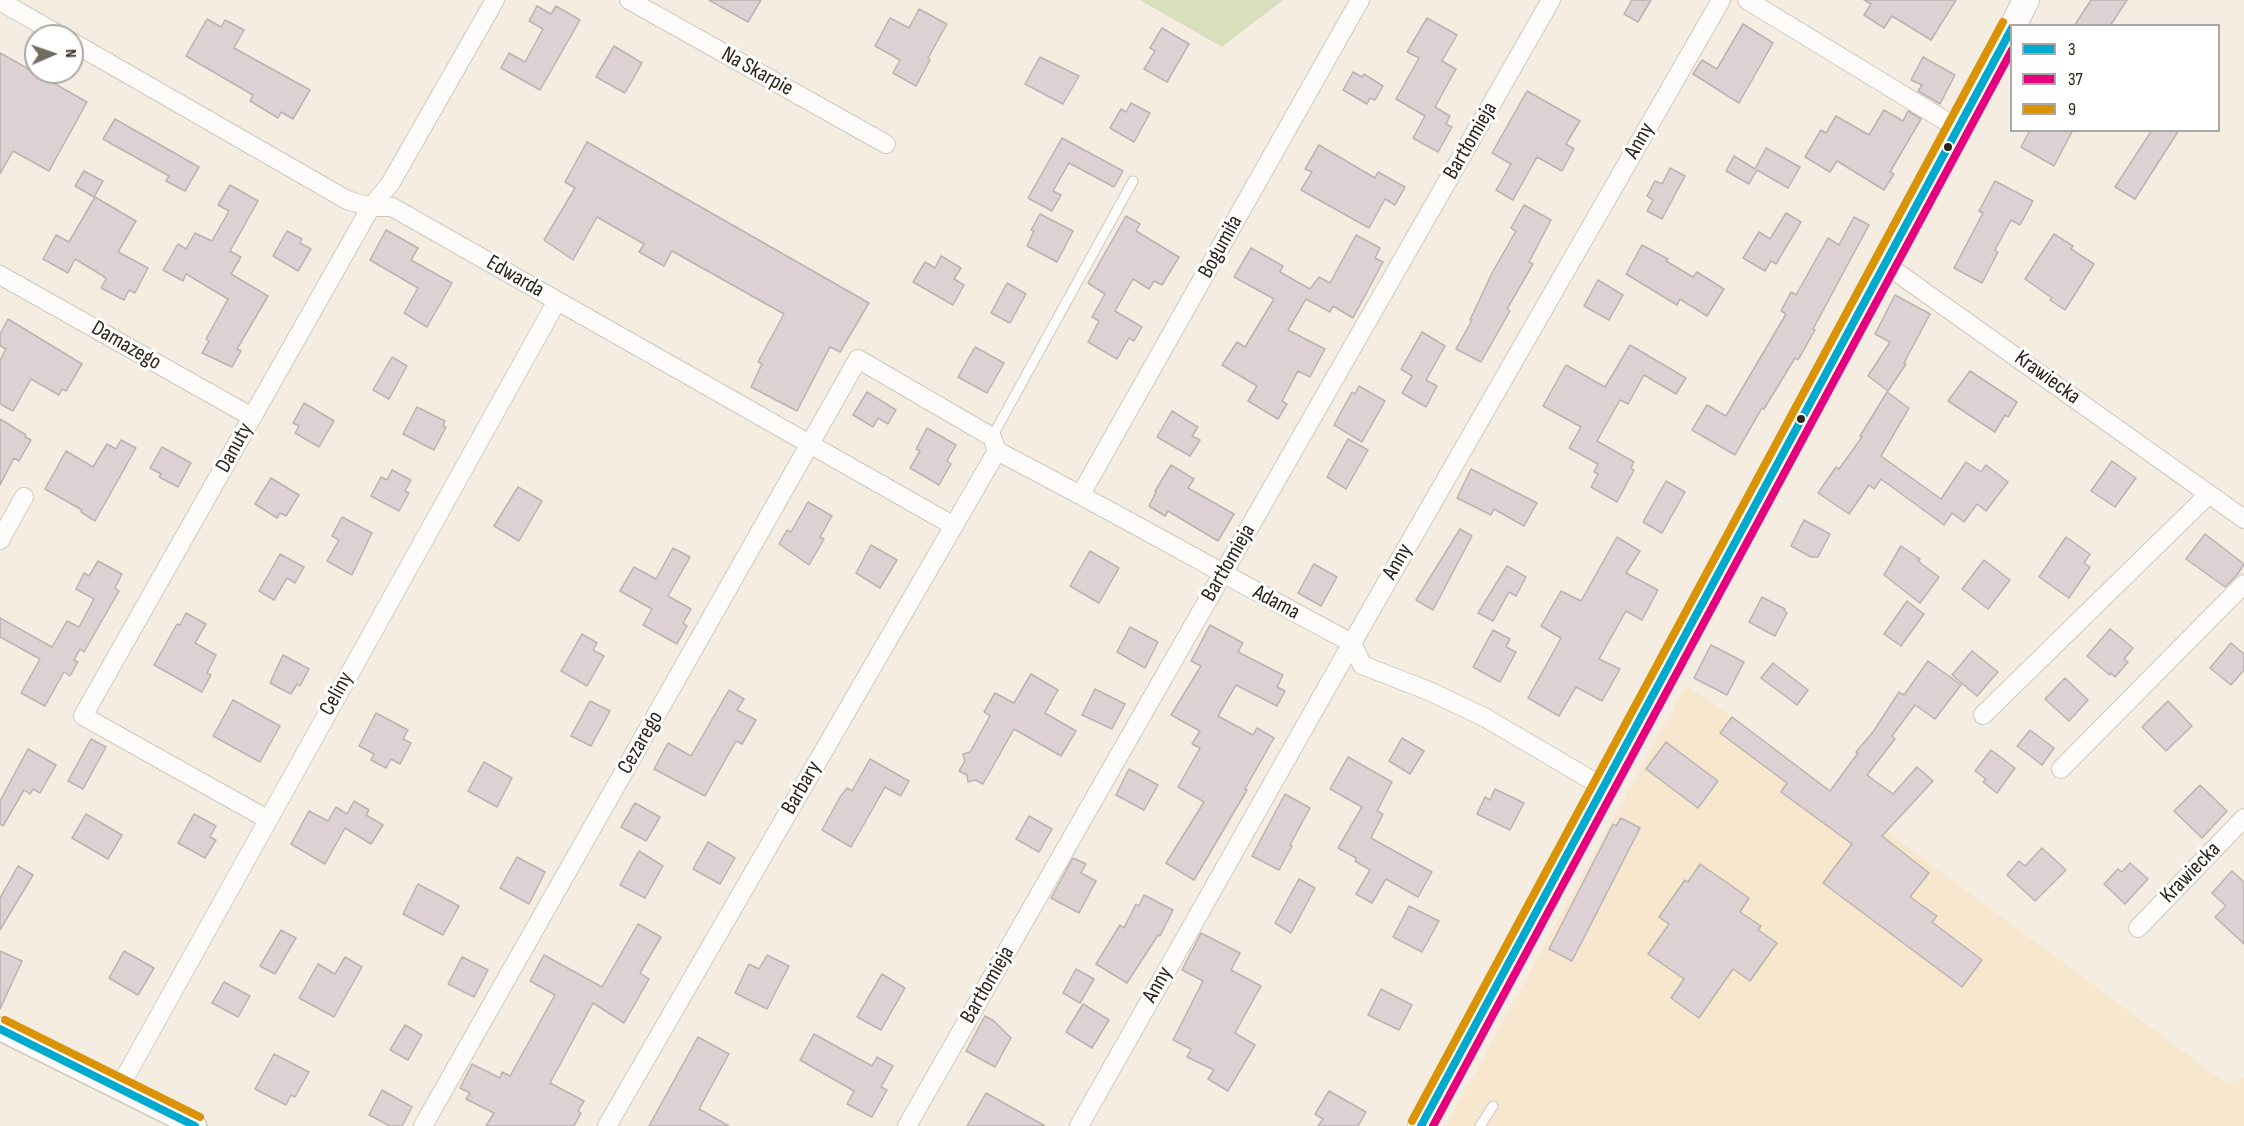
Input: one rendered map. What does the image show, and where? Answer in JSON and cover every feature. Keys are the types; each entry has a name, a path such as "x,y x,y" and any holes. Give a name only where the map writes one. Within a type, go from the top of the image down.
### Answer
{"main road":[{"path":"2013,24 2026,0"},
{"path":"1421,1126 2010,30"}],"street":[{"name":"Danuty","path":"267,819 83,717 370,207 390,184 495,0"},
{"name":"Na Skarpie","path":"629,0 886,144"},
{"name":"Bogumiła","path":"1081,494 1360,0"},
{"name":"Bartłomieja","path":"908,1126 1551,0"},
{"name":"Anny","path":"1079,1126 1720,0"},
{"path":"1747,0 1957,128"},
{"path":"0,1 40,24"},
{"name":"Edwarda","path":"84,49 347,200 370,207 392,207 954,526"},
{"name":"Krawiecka","path":"1884,264 2244,519"},
{"name":"Damazego","path":"0,275 252,417"},
{"name":"Celiny","path":"119,1088 557,301"},
{"name":"Adama","path":"858,359 1081,494 1222,574 1352,643 1362,665 1429,691 1484,717 1603,788"},
{"name":"Cezarego","path":"423,1126 858,359"},
{"name":"Barbary","path":"607,1126 954,526 995,444"},
{"path":"1983,715 2209,494"},
{"path":"0,540 24,497"},
{"path":"2061,769 2244,584"},
{"name":"Krawiecka","path":"2138,928 2244,818"},
{"path":"0,1029 195,1126"}],"lane":[{"path":"995,444 1133,181"},
{"path":"1480,1126 1492,1106"}],"shaded area":[{"path":"1686,685 2227,1084 2244,1078 2244,1126 1446,1126"}],"green space":[{"path":"1140,0 1283,0 1222,47"}],"building":[{"path":"709,0 761,0 748,22"},
{"path":"1632,0 1651,0 1638,22 1624,14"},
{"path":"1864,0 1956,0 1931,40 1892,16 1884,28 1864,15 1871,4"},
{"path":"2091,0 2127,0 2111,24 2075,24"},
{"path":"537,6 551,14 556,6 580,20 540,90 501,68 509,53 525,62 543,29 529,21"},
{"path":"919,9 947,24 916,86 893,73 900,60 875,46 890,18 909,28"},
{"path":"1427,18 1457,35 1442,61 1456,69 1435,107 1450,116 1446,124 1452,127 1438,152 1413,138 1425,116 1396,99 1419,58 1407,52"},
{"path":"207,19 221,27 225,20 244,30 234,48 310,90 293,119 281,112 278,118 250,101 253,95 186,56"},
{"path":"1743,24 1773,43 1739,103 1693,74 1702,60 1717,69"},
{"path":"1162,28 1189,44 1167,82 1144,69 1155,51 1150,48"},
{"path":"614,46 642,63 625,93 596,77"},
{"path":"0,53 24,67 24,84 55,84 87,102 49,171 13,151 0,174"},
{"path":"1040,57 1079,76 1063,104 1025,84"},
{"path":"1923,57 1955,75 1940,104 1918,91 1922,85 1911,80"},
{"path":"1353,72 1362,77 1364,74 1383,86 1375,100 1370,98 1367,104 1343,90"},
{"path":"1527,91 1580,121 1566,144 1574,149 1562,171 1537,157 1513,200 1496,190 1511,164 1492,153"},
{"path":"1131,103 1150,113 1134,142 1110,128 1121,109 1126,112"},
{"path":"1884,110 1903,121 1908,111 1921,119 1890,172 1894,174 1884,190 1837,161 1830,172 1805,157 1821,130 1826,133 1836,116 1869,135"},
{"path":"115,119 199,167 185,191 166,181 169,176 103,139"},
{"path":"2029,132 2072,132 2054,166 2021,147"},
{"path":"2151,132 2178,132 2135,199 2115,187"},
{"path":"1062,138 1123,171 1114,187 1069,163 1053,191 1061,195 1052,211 1028,198"},
{"path":"587,142 869,303 840,352 830,347 797,411 751,387 762,364 758,362 784,314 672,251 664,266 639,252 644,244 597,217 573,260 544,240 575,188 565,182"},
{"path":"1319,145 1375,178 1378,172 1405,187 1395,205 1385,199 1369,228 1301,190 1312,172 1305,169"},
{"path":"1766,148 1800,167 1788,188 1757,170 1749,184 1726,171 1734,156 1755,169"},
{"path":"1670,168 1685,176 1662,219 1647,211 1653,200 1647,196 1655,181 1662,184"},
{"path":"84,171 103,181 94,197 75,186"},
{"path":"1995,181 2033,201 2020,225 2011,220 1995,250 1998,252 1982,283 1954,268 1983,213 1979,211"},
{"path":"230,185 258,201 230,251 241,257 231,274 268,296 237,349 241,351 232,367 202,353 209,341 206,339 228,299 186,274 183,281 163,270 178,244 186,249 195,233 212,241 229,211 218,205"},
{"path":"95,197 136,221 118,252 148,268 135,293 129,290 124,300 101,288 106,279 75,259 68,273 43,259 56,235 69,242"},
{"path":"1524,205 1551,220 1529,262 1533,264 1507,309 1510,311 1481,362 1456,349 1472,320 1470,320 1492,273 1516,231 1511,228"},
{"path":"1786,213 1801,222 1776,264 1771,261 1765,271 1743,258 1759,232 1770,239"},
{"path":"1040,214 1073,231 1057,262 1027,246 1034,231 1031,230"},
{"path":"1126,216 1140,224 1136,231 1179,257 1162,285 1154,281 1149,289 1133,279 1115,311 1142,327 1134,341 1129,338 1117,359 1088,342 1099,321 1092,317 1105,294 1088,283"},
{"path":"1854,217 1869,225 1798,360 1795,358 1735,455 1692,430 1707,405 1726,416 1786,314 1781,311 1791,292 1796,295 1828,238 1839,245"},
{"path":"386,230 418,248 411,260 452,283 427,327 404,313 418,288 370,260"},
{"path":"287,231 302,239 300,243 311,249 298,271 273,256"},
{"path":"2054,234 2094,264 2065,310 2025,279"},
{"path":"1356,235 1380,248 1375,258 1383,262 1353,318 1333,306 1330,312 1306,299 1288,330 1325,349 1310,377 1298,371 1282,401 1287,404 1278,419 1248,401 1257,386 1222,365 1237,342 1245,347 1274,299 1234,277 1251,248 1283,266 1280,272 1310,289 1319,277 1330,283"},
{"path":"1642,245 1668,259 1666,261 1693,277 1697,272 1724,289 1707,316 1680,299 1677,305 1626,274"},
{"path":"941,256 961,268 954,279 964,285 953,305 913,282 925,262 935,268"},
{"path":"1598,280 1623,295 1609,320 1584,306"},
{"path":"1007,283 1026,294 1010,323 991,313"},
{"path":"1895,295 1930,314 1904,363 1906,364 1888,391 1868,376 1890,342 1875,334"},
{"path":"8,319 82,364 66,391 62,389 59,395 31,379 13,411 0,404 0,360 6,349 0,346 0,334"},
{"path":"1422,332 1445,346 1426,380 1437,386 1426,407 1402,393 1412,376 1401,369"},
{"path":"1630,345 1686,378 1676,394 1644,375 1628,404 1620,400 1597,441 1634,462 1631,468 1634,470 1617,502 1591,487 1598,474 1594,472 1598,464 1569,448 1581,427 1543,406 1566,365 1605,387"},
{"path":"975,347 1004,363 987,393 958,377"},
{"path":"392,357 407,366 389,399 373,390"},
{"path":"1970,371 2017,402 2008,417 2005,415 1995,432 1948,401"},
{"path":"1359,386 1385,401 1362,442 1334,425 1352,392 1355,394"},
{"path":"867,392 896,410 888,424 878,418 873,427 853,415"},
{"path":"1887,392 1909,408 1881,456 1941,499 1966,462 1981,472 1986,465 2008,482 1986,511 1977,504 1964,522 1952,513 1944,525 1881,479 1874,489 1869,485 1849,514 1818,493 1836,467 1839,469 1862,437 1860,436"},
{"path":"304,403 334,421 319,447 295,433 299,426 293,423"},
{"path":"417,407 445,421 443,426 446,427 434,450 403,434"},
{"path":"1172,411 1198,427 1192,436 1200,440 1190,456 1157,437"},
{"path":"0,419 31,440 19,461 14,458 0,485"},
{"path":"927,428 956,445 947,461 951,464 939,485 910,468 920,451 916,449"},
{"path":"1348,439 1368,450 1346,489 1327,477"},
{"path":"121,440 136,448 95,521 81,512 82,510 45,489 66,451 93,467 107,444 116,449"},
{"path":"162,447 191,463 178,487 159,477 161,474 150,468"},
{"path":"2112,461 2136,478 2115,507 2091,491"},
{"path":"1171,465 1194,479 1188,488 1234,514 1218,541 1168,511 1165,516 1149,506 1155,491"},
{"path":"1471,469 1537,503 1524,526 1494,509 1491,515 1457,498"},
{"path":"392,470 411,480 405,491 409,493 399,511 371,496 381,477 387,480"},
{"path":"271,478 299,495 286,516 280,513 277,518 255,504"},
{"path":"1666,481 1685,492 1662,533 1643,522"},
{"path":"518,487 542,501 519,541 494,526"},
{"path":"808,502 832,516 820,537 824,539 809,565 779,544 787,530 791,532"},
{"path":"342,517 372,533 352,575 327,561 339,540 332,536"},
{"path":"1804,520 1830,534 1818,557 1811,557 1791,546"},
{"path":"1460,529 1472,536 1433,610 1416,600"},
{"path":"2205,534 2244,564 2225,587 2186,559"},
{"path":"1617,537 1640,551 1626,573 1658,590 1642,620 1626,611 1599,659 1620,669 1602,701 1576,687 1559,716 1528,698 1561,638 1541,626 1561,591 1581,601"},
{"path":"2066,537 2090,554 2084,563 2090,567 2069,598 2039,577"},
{"path":"871,545 897,560 880,588 856,573"},
{"path":"1901,546 1920,559 1918,561 1939,577 1920,603 1884,575"},
{"path":"673,548 690,557 668,596 691,609 683,623 687,626 677,644 643,625 652,609 620,591 634,567 656,579"},
{"path":"1090,551 1119,568 1099,603 1070,586"},
{"path":"280,554 304,567 295,583 287,578 274,600 259,591"},
{"path":"1984,560 2010,580 1988,609 1962,589"},
{"path":"98,561 122,574 115,588 119,591 84,652 80,649 74,660 78,662 70,676 64,672 45,706 21,693 40,659 0,637 0,618 52,647 67,621 79,627 94,599 76,589 84,573 89,576"},
{"path":"1314,564 1337,577 1321,606 1298,593"},
{"path":"1507,566 1526,577 1516,596 1509,592 1493,621 1478,613"},
{"path":"1762,597 1785,609 1787,613 1775,636 1749,622"},
{"path":"1907,601 1924,614 1901,646 1884,634"},
{"path":"186,613 206,624 195,643 216,655 207,673 211,675 202,692 154,665 177,624 180,625"},
{"path":"1210,625 1243,643 1238,652 1283,675 1277,687 1285,691 1277,706 1236,685 1218,716 1253,735 1257,728 1274,738 1245,789 1247,790 1194,880 1166,863 1204,802 1178,787 1200,748 1192,744 1200,731 1171,715 1201,666 1191,661"},
{"path":"1130,627 1158,642 1145,668 1117,652"},
{"path":"2110,629 2133,648 2124,659 2128,662 2115,677 2087,656"},
{"path":"1493,630 1510,639 1506,647 1516,652 1500,682 1473,667"},
{"path":"582,634 597,643 593,650 604,656 587,686 561,671"},
{"path":"2231,643 2244,654 2244,670 2231,685 2210,668"},
{"path":"1711,645 1744,662 1727,695 1694,678"},
{"path":"1972,651 1998,672 1977,696 1952,675"},
{"path":"283,655 309,669 300,686 297,684 291,694 270,683"},
{"path":"1928,661 1961,685 1935,719 1915,705 1892,736 1895,739 1867,775 1893,794 1917,767 1933,781 1882,836 1929,873 1910,897 1937,916 1932,922 1982,960 1962,987 1823,883 1852,844 1781,792 1787,783 1720,733 1732,717 1830,791 1899,692 1904,695"},
{"path":"1773,663 1808,690 1797,705 1761,678"},
{"path":"1031,674 1058,690 1045,713 1076,731 1061,756 1014,729 983,784 975,780 968,782 967,775 959,771 965,761 963,754 970,752 990,716 984,712 995,693 1014,703"},
{"path":"2065,678 2088,700 2069,721 2045,699"},
{"path":"1095,689 1125,704 1112,729 1082,715"},
{"path":"729,690 744,699 737,710 756,720 742,744 736,741 705,796 654,769 668,743 691,756"},
{"path":"233,700 280,726 260,762 213,736"},
{"path":"590,701 610,711 591,746 571,736"},
{"path":"2168,701 2192,726 2166,751 2142,727"},
{"path":"376,713 408,730 403,739 411,743 400,764 391,759 386,768 371,760 374,754 359,746"},
{"path":"2030,730 2054,748 2042,765 2017,746"},
{"path":"1402,738 1424,751 1410,774 1389,761"},
{"path":"91,739 106,747 83,789 68,781"},
{"path":"1666,742 1718,781 1698,808 1646,769"},
{"path":"28,749 56,765 40,793 33,789 30,794 24,790 3,826 0,824 0,801"},
{"path":"1991,750 2015,768 1997,793 1983,782 1986,779 1975,771"},
{"path":"1348,757 1392,782 1377,811 1383,814 1371,838 1432,872 1418,897 1386,879 1372,903 1356,894 1370,870 1355,861 1356,858 1338,848 1362,807 1330,789"},
{"path":"870,759 909,781 901,796 885,787 851,847 822,830 840,797 847,788 852,791"},
{"path":"484,762 512,778 497,807 468,791"},
{"path":"1129,769 1158,785 1144,810 1116,795"},
{"path":"2200,785 2227,811 2202,838 2174,811"},
{"path":"1495,789 1524,803 1510,830 1477,814 1485,797 1490,800"},
{"path":"1285,794 1310,808 1279,870 1252,856"},
{"path":"354,801 369,810 366,815 383,825 371,844 345,828 325,864 291,844 309,811 328,821 336,807 347,814"},
{"path":"635,803 660,817 646,841 621,827"},
{"path":"86,814 122,835 108,859 72,838"},
{"path":"194,814 216,826 210,837 216,840 205,858 178,843"},
{"path":"1029,816 1052,829 1039,852 1016,839"},
{"path":"1621,818 1640,828 1572,961 1549,949 1613,824 1616,826"},
{"path":"708,842 735,858 720,884 693,869"},
{"path":"2042,848 2066,870 2035,901 2007,875 2019,861 2025,866"},
{"path":"639,851 663,866 645,898 620,885"},
{"path":"517,857 545,872 529,904 500,888"},
{"path":"1073,858 1086,864 1081,873 1096,881 1079,913 1051,898"},
{"path":"2130,863 2148,879 2125,904 2104,884 2118,869 2122,872"},
{"path":"1700,864 1749,898 1740,912 1761,926 1758,930 1777,943 1750,981 1733,969 1699,1018 1671,998 1684,979 1648,954 1669,924 1659,917 1685,880 1688,882"},
{"path":"18,866 33,875 0,930 0,898"},
{"path":"2232,871 2244,882 2244,944 2215,917 2226,906 2212,893"},
{"path":"1299,879 1315,888 1291,933 1275,923"},
{"path":"418,884 459,906 443,935 403,914"},
{"path":"1144,895 1173,910 1160,936 1158,935 1127,983 1096,964 1120,925 1124,928 1136,904 1139,906"},
{"path":"1409,906 1439,921 1422,952 1393,937"},
{"path":"638,924 661,937 640,973 649,979 624,1023 593,1003 550,1083 584,1101 578,1111 581,1113 574,1126 486,1126 494,1113 466,1099 470,1093 460,1088 472,1064 500,1078 502,1072 510,1076 555,995 530,981 544,955 602,987"},
{"path":"281,930 296,938 275,974 260,966"},
{"path":"1201,933 1240,953 1231,970 1261,986 1235,1033 1255,1045 1228,1091 1208,1079 1214,1070 1187,1057 1191,1049 1173,1040 1203,981 1182,970"},
{"path":"0,951 22,961 0,1009"},
{"path":"124,951 154,968 138,995 109,978"},
{"path":"767,955 789,966 767,1009 735,993 749,964 759,969"},
{"path":"345,957 362,967 334,1017 299,998 318,964 335,974"},
{"path":"462,957 488,970 474,997 448,984"},
{"path":"1076,969 1094,979 1080,1003 1063,993"},
{"path":"882,974 905,988 881,1030 857,1017"},
{"path":"224,982 250,996 238,1017 212,1003"},
{"path":"1381,989 1412,1005 1399,1030 1368,1015"},
{"path":"1083,1004 1109,1020 1092,1048 1066,1032"},
{"path":"985,1016 994,1021 1011,1038 995,1067 966,1051"},
{"path":"405,1025 422,1035 408,1060 390,1050"},
{"path":"814,1034 872,1066 877,1057 893,1066 881,1087 887,1090 872,1117 847,1104 854,1091 800,1060"},
{"path":"698,1037 729,1054 699,1109 729,1126 649,1126"},
{"path":"274,1054 309,1072 295,1097 291,1095 286,1105 255,1089"},
{"path":"382,1090 412,1107 402,1126 390,1126 369,1115"},
{"path":"1329,1091 1366,1112 1358,1126 1318,1126 1323,1119 1315,1114"},
{"path":"986,1093 1045,1126 967,1126"}],"transit line":[{"name":"9","path":"1412,1121 2003,22"},
{"name":"3","path":"1421,1126 2010,32"},
{"name":"37","path":"1433,1126 2010,54"},
{"name":"9","path":"5,1020 200,1117"},
{"name":"3","path":"0,1029 195,1126"}]}
